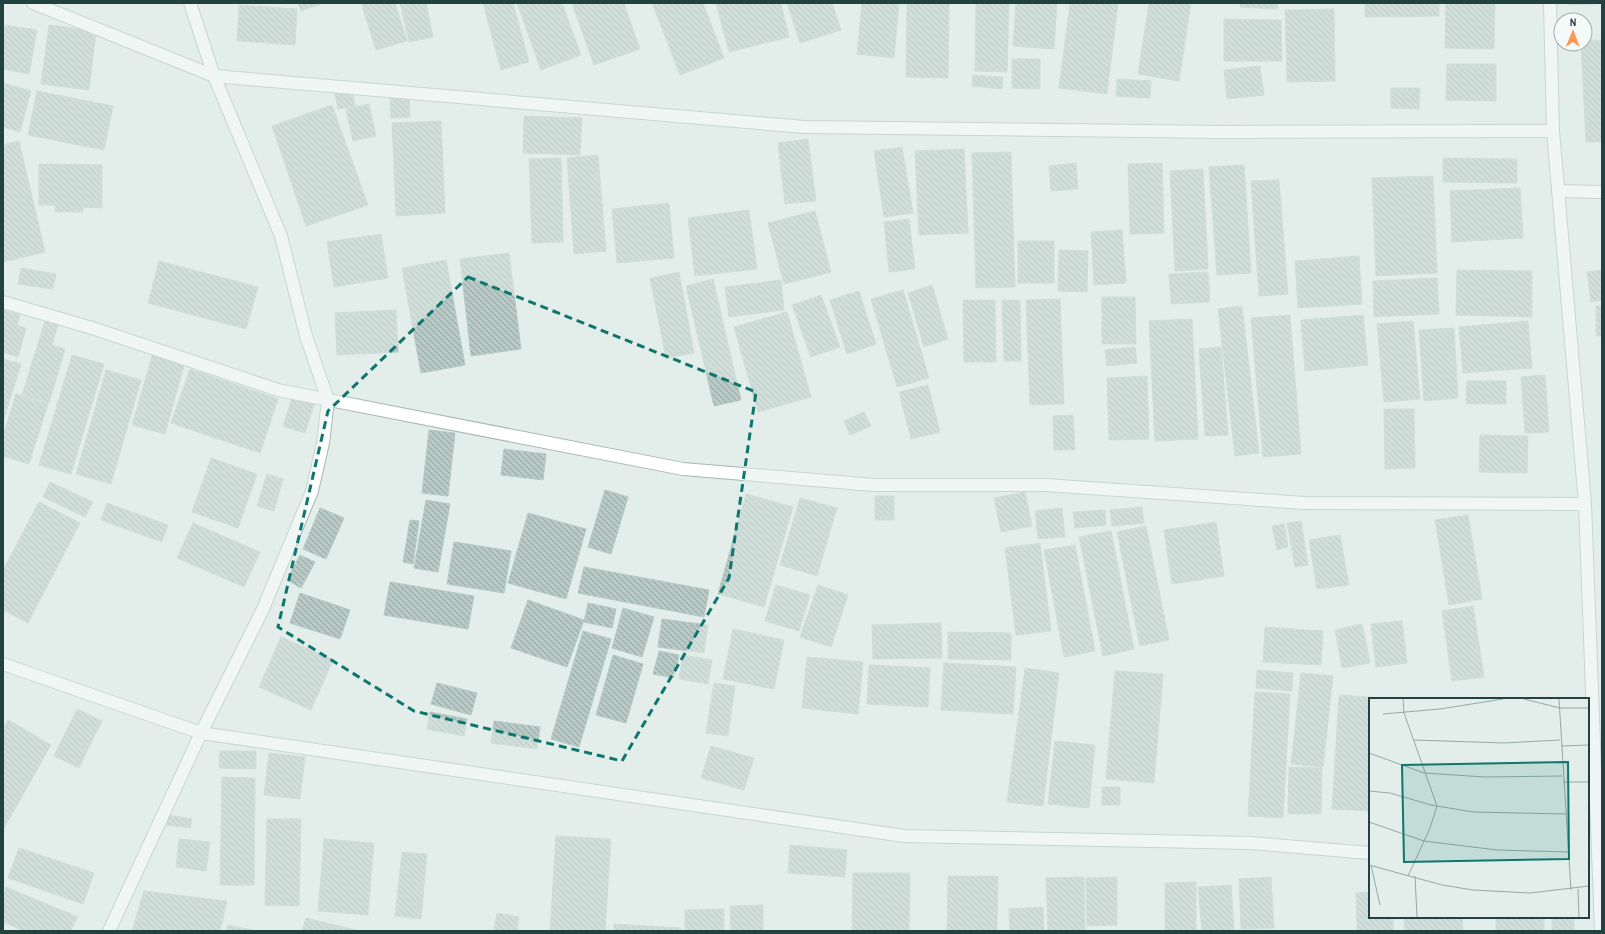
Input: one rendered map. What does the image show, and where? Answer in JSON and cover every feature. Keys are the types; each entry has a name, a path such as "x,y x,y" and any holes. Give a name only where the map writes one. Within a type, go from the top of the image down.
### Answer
{"street":[{"path":"33,3 214,76 804,127 1223,132 1553,131"},
{"path":"109,931 201,733 263,609 312,491 323,443 328,400 306,336 281,236 214,76 190,3"},
{"path":"1550,3 1553,131 1585,504 1593,870 1602,931"},
{"path":"1558,191 1602,192"},
{"path":"3,302 92,328 278,390 683,469 858,484 1046,485 1304,503 1585,504"},
{"path":"3,664 201,733 904,836 1250,843 1369,853"}],"highlighted area":[{"path":"468,277 756,392 729,578 622,761 414,711 278,627 328,411"}],"building":[{"path":"298,3 323,3 301,11"},
{"path":"361,3 395,3 407,41 376,50"},
{"path":"400,3 426,3 433,37 409,42"},
{"path":"483,3 513,3 529,62 501,70"},
{"path":"517,3 562,3 581,55 541,70"},
{"path":"572,3 624,3 640,49 594,65"},
{"path":"652,3 703,3 724,58 680,75"},
{"path":"716,3 781,3 789,37 729,52"},
{"path":"787,3 832,3 841,30 800,43"},
{"path":"862,3 899,3 894,58 857,54"},
{"path":"907,3 949,3 948,78 906,77"},
{"path":"976,3 1009,3 1007,72 975,71"},
{"path":"1016,3 1057,3 1054,49 1013,46"},
{"path":"1070,3 1118,4 1107,94 1059,88"},
{"path":"1149,3 1191,3 1179,81 1138,74"},
{"path":"1240,3 1278,3 1277,9 1240,7"},
{"path":"1365,3 1439,3 1439,16 1365,17"},
{"path":"1446,3 1495,3 1494,49 1445,48"},
{"path":"1569,3 1596,3 1596,4 1569,5"},
{"path":"239,5 297,9 295,45 237,41"},
{"path":"1334,9 1335,81 1287,82 1285,10"},
{"path":"1224,19 1281,20 1282,61 1224,61"},
{"path":"5,25 37,30 29,74 3,69 3,38"},
{"path":"49,25 96,31 89,90 41,84"},
{"path":"1602,40 1602,142 1586,142 1581,52 1593,52 1593,41"},
{"path":"1012,59 1040,59 1040,89 1012,88"},
{"path":"1447,64 1496,64 1496,101 1446,100"},
{"path":"1260,66 1264,95 1227,99 1224,70"},
{"path":"973,75 1003,77 1002,89 972,86"},
{"path":"1117,79 1151,81 1150,98 1116,96"},
{"path":"3,83 31,91 20,132 3,127"},
{"path":"1391,88 1420,88 1419,109 1391,108"},
{"path":"37,91 113,106 104,150 28,135"},
{"path":"352,91 355,106 338,109 335,94"},
{"path":"409,97 410,117 391,118 390,98"},
{"path":"369,104 376,136 353,141 346,109"},
{"path":"332,105 368,205 306,226 272,126"},
{"path":"524,116 582,118 580,155 523,153"},
{"path":"441,121 445,213 396,216 392,123"},
{"path":"808,139 816,201 785,204 778,143"},
{"path":"19,141 45,252 3,262 3,145"},
{"path":"902,147 913,213 884,217 874,151"},
{"path":"964,149 968,233 919,235 915,151"},
{"path":"1011,152 1015,287 976,288 972,153"},
{"path":"598,155 606,251 574,254 567,158"},
{"path":"561,158 563,242 532,243 529,159"},
{"path":"1443,158 1517,159 1517,183 1443,182"},
{"path":"1076,163 1078,189 1051,191 1049,166"},
{"path":"1162,163 1164,233 1130,234 1128,164"},
{"path":"39,164 102,165 102,208 83,207 83,212 55,212 55,205 39,205"},
{"path":"1244,165 1251,273 1217,275 1209,167"},
{"path":"1203,169 1208,269 1175,271 1170,171"},
{"path":"1433,176 1437,273 1376,276 1372,178"},
{"path":"1279,180 1288,294 1259,296 1251,181"},
{"path":"1520,188 1523,238 1452,242 1450,191"},
{"path":"669,203 674,258 617,263 612,209"},
{"path":"749,210 757,269 695,276 688,218"},
{"path":"815,211 831,272 784,284 768,223"},
{"path":"909,219 915,269 889,272 884,222"},
{"path":"1122,230 1126,283 1094,285 1091,232"},
{"path":"381,234 388,278 334,287 327,242"},
{"path":"1018,241 1054,241 1054,283 1018,283"},
{"path":"1059,250 1088,251 1087,292 1058,291"},
{"path":"509,253 521,349 471,356 460,259"},
{"path":"1359,256 1362,304 1298,308 1295,261"},
{"path":"446,260 465,365 421,373 402,268"},
{"path":"159,261 258,287 246,329 148,303"},
{"path":"21,268 56,274 53,289 18,284"},
{"path":"1457,270 1532,271 1532,317 1456,315"},
{"path":"1602,270 1602,300 1591,302 1587,272"},
{"path":"679,272 694,353 666,358 650,278"},
{"path":"1208,272 1210,302 1171,304 1169,274"},
{"path":"1437,278 1439,314 1374,317 1373,281"},
{"path":"713,279 741,400 714,406 686,286"},
{"path":"781,280 784,310 729,317 725,287"},
{"path":"932,285 948,339 924,347 908,293"},
{"path":"903,290 929,378 897,387 871,299"},
{"path":"859,291 876,344 847,354 830,300"},
{"path":"821,295 840,347 811,357 792,305"},
{"path":"1102,297 1135,297 1136,344 1102,344"},
{"path":"1060,299 1064,404 1030,405 1026,300"},
{"path":"963,300 995,300 996,362 964,362"},
{"path":"1002,300 1020,300 1021,361 1004,361"},
{"path":"1242,306 1259,453 1235,456 1218,309"},
{"path":"1596,306 1602,306 1602,336 1596,336"},
{"path":"3,310 20,315 17,325 26,328 18,357 3,352"},
{"path":"396,310 398,352 337,355 335,313"},
{"path":"787,312 811,397 758,412 734,327"},
{"path":"1290,315 1301,454 1263,457 1251,318"},
{"path":"1363,315 1368,365 1305,371 1301,320"},
{"path":"1192,319 1198,439 1155,441 1149,321"},
{"path":"45,321 58,325 52,345 65,349 49,403 22,395"},
{"path":"1413,321 1420,399 1384,402 1377,324"},
{"path":"1528,321 1532,368 1463,373 1459,327"},
{"path":"1454,328 1458,398 1424,401 1419,330"},
{"path":"1135,347 1137,363 1107,366 1105,350"},
{"path":"1221,347 1228,435 1205,436 1199,349"},
{"path":"153,353 185,362 165,434 132,425"},
{"path":"72,355 104,364 71,474 39,465"},
{"path":"3,359 21,364 3,422"},
{"path":"190,369 278,399 260,453 171,423"},
{"path":"106,370 141,380 111,484 76,474"},
{"path":"1545,375 1549,432 1525,433 1521,377"},
{"path":"1147,376 1149,439 1109,440 1107,378"},
{"path":"1467,381 1506,381 1506,404 1466,404"},
{"path":"928,385 940,432 911,439 899,392"},
{"path":"16,394 48,404 29,464 3,456 3,436"},
{"path":"293,395 315,402 305,433 283,426"},
{"path":"1384,409 1414,409 1415,468 1385,469"},
{"path":"864,412 871,426 850,435 844,421"},
{"path":"1073,415 1075,450 1054,450 1053,416"},
{"path":"429,430 455,433 448,496 422,493"},
{"path":"1480,435 1528,436 1527,473 1479,472"},
{"path":"504,449 546,454 543,480 501,475"},
{"path":"211,458 257,474 238,528 192,512"},
{"path":"267,474 283,479 274,511 257,506"},
{"path":"50,482 93,502 85,517 43,497"},
{"path":"605,490 628,497 611,554 588,547"},
{"path":"1025,492 1032,526 1001,532 994,498"},
{"path":"746,494 793,507 764,607 718,594"},
{"path":"875,496 894,496 894,520 875,520"},
{"path":"800,498 837,508 817,576 780,565"},
{"path":"426,500 450,504 438,572 414,568"},
{"path":"39,502 80,523 28,623 3,610 3,570"},
{"path":"107,503 168,525 162,542 101,520"},
{"path":"1142,507 1144,523 1112,526 1110,510"},
{"path":"320,508 344,518 326,559 303,549"},
{"path":"1062,508 1065,537 1038,539 1035,511"},
{"path":"1105,510 1106,525 1075,528 1073,512"},
{"path":"528,513 586,529 566,599 508,583"},
{"path":"1468,515 1482,599 1449,605 1435,520"},
{"path":"410,520 419,521 413,564 403,562"},
{"path":"1301,521 1308,565 1295,567 1287,523"},
{"path":"1216,522 1224,576 1172,584 1164,530"},
{"path":"193,523 260,552 244,587 177,558"},
{"path":"1284,524 1288,547 1277,550 1272,526"},
{"path":"1146,526 1169,640 1140,646 1117,532"},
{"path":"1111,531 1134,649 1103,656 1079,537"},
{"path":"1340,535 1349,585 1317,589 1309,540"},
{"path":"454,542 511,551 504,593 447,584"},
{"path":"1040,543 1051,631 1016,635 1005,548"},
{"path":"1075,545 1095,651 1064,657 1044,550"},
{"path":"300,555 315,562 301,588 287,580"},
{"path":"584,567 709,590 704,617 578,593"},
{"path":"390,582 474,596 468,629 384,615"},
{"path":"776,585 810,595 799,631 765,621"},
{"path":"818,585 848,595 831,647 800,637"},
{"path":"300,593 350,610 340,639 290,623"},
{"path":"528,600 584,620 567,667 511,648"},
{"path":"588,603 616,609 612,628 584,622"},
{"path":"1473,606 1484,677 1452,681 1442,611"},
{"path":"623,608 654,617 642,657 612,648"},
{"path":"662,619 708,625 704,653 658,647"},
{"path":"1402,621 1407,663 1376,667 1371,624"},
{"path":"941,623 942,658 873,659 872,625"},
{"path":"1362,624 1370,663 1342,668 1335,630"},
{"path":"1265,627 1323,631 1321,665 1263,662"},
{"path":"733,629 784,640 774,689 723,679"},
{"path":"583,631 611,639 579,747 551,739"},
{"path":"948,632 1011,633 1011,660 948,659"},
{"path":"281,637 333,660 311,710 259,687"},
{"path":"659,651 679,655 674,678 653,674"},
{"path":"613,655 643,664 626,723 596,715"},
{"path":"683,655 712,660 708,684 679,679"},
{"path":"807,657 863,662 858,714 802,708"},
{"path":"944,663 1016,667 1013,714 941,710"},
{"path":"869,665 930,668 928,707 867,704"},
{"path":"1025,668 1059,673 1043,806 1007,802"},
{"path":"1257,670 1293,673 1292,691 1256,688"},
{"path":"1115,671 1163,674 1154,783 1106,779"},
{"path":"1301,673 1333,676 1323,767 1291,764"},
{"path":"437,683 477,693 471,715 431,704"},
{"path":"714,683 735,686 728,736 706,733"},
{"path":"1255,692 1290,694 1283,818 1248,816"},
{"path":"1339,695 1384,698 1369,698 1369,811 1332,809"},
{"path":"77,709 102,721 79,768 54,756"},
{"path":"430,712 467,719 464,736 427,729"},
{"path":"8,720 51,745 3,830 3,729"},
{"path":"494,721 540,727 537,749 491,743"},
{"path":"1055,741 1095,745 1089,808 1048,804"},
{"path":"711,746 754,758 744,790 701,778"},
{"path":"220,751 256,751 256,769 219,768"},
{"path":"269,753 305,757 300,799 264,795"},
{"path":"1289,767 1322,768 1321,814 1288,814"},
{"path":"222,777 255,778 254,885 220,885"},
{"path":"1102,787 1120,787 1120,805 1102,805"},
{"path":"167,815 192,819 190,828 166,825"},
{"path":"267,819 301,819 299,906 265,905"},
{"path":"556,836 611,839 605,931 550,931"},
{"path":"179,839 210,842 206,871 176,867"},
{"path":"324,839 374,843 368,915 318,911"},
{"path":"790,845 847,850 845,877 788,873"},
{"path":"19,848 94,873 83,904 8,878"},
{"path":"402,852 427,854 421,919 395,916"},
{"path":"853,873 910,873 909,931 852,931"},
{"path":"948,876 998,876 997,931 947,931"},
{"path":"1084,877 1085,931 1048,931 1046,878"},
{"path":"1117,877 1117,925 1087,926 1086,878"},
{"path":"1271,877 1274,928 1241,929 1239,879"},
{"path":"1196,882 1196,931 1165,931 1165,883"},
{"path":"1231,885 1234,931 1202,931 1198,887"},
{"path":"6,887 78,917 70,931 24,931 3,922 3,901"},
{"path":"144,891 227,901 220,931 132,931"},
{"path":"1369,892 1369,918 1393,918 1393,931 1357,931 1356,893"},
{"path":"763,905 763,931 731,931 730,906"},
{"path":"1043,907 1044,931 1010,931 1009,909"},
{"path":"724,909 724,931 685,931 685,910"},
{"path":"497,913 519,917 517,931 494,931"},
{"path":"306,918 360,931 302,931"},
{"path":"1404,918 1462,918 1463,931 1405,931"},
{"path":"1496,918 1544,918 1544,931 1496,931"},
{"path":"1552,918 1574,918 1574,931 1552,931"},
{"path":"614,924 681,928 681,931 614,931"},
{"path":"228,925 257,931 227,931"}]}
